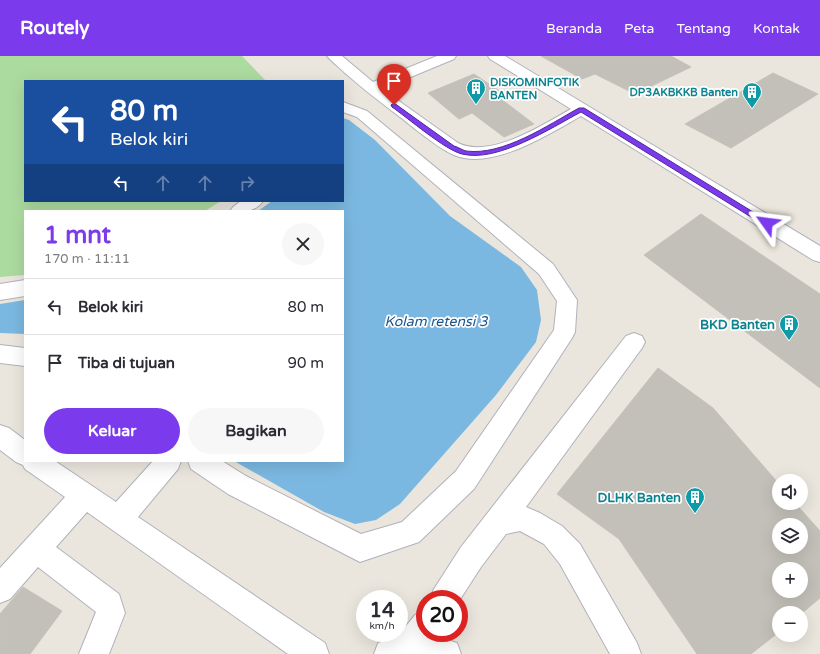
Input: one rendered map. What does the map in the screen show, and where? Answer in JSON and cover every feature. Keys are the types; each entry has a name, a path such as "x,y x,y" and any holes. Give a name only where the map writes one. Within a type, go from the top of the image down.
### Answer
{"street":[{"path":"334,56 371,88 452,147 464,153 489,152 522,142 582,110"},
{"path":"422,56 444,58"},
{"path":"495,56 820,255"},
{"path":"371,88 444,58"},
{"path":"202,462 237,484 360,548 410,533 465,480 564,332 567,300 546,269 362,114 344,107"},
{"path":"240,210 252,202"},
{"path":"0,292 24,288"},
{"path":"450,590 471,557 634,342"},
{"path":"0,354 24,357"},
{"path":"0,436 24,453"},
{"path":"35,462 314,654"},
{"path":"118,520 168,462"},
{"path":"0,589 84,496"},
{"path":"497,524 520,518 531,522 552,535 570,554 626,654"},
{"path":"36,550 109,604 112,613 94,654"},
{"path":"407,642 446,654"}],"green space":[{"path":"0,56 242,56 265,80 24,80 24,202 219,202 207,210 24,210 24,275 0,277"}],"water":[{"name":"Kolam retensi 3","path":"344,118 349,120 375,140 450,216 521,267 537,290 541,320 536,342 496,395 400,504 376,520 355,524 324,512 236,462 344,462 344,210 259,210 271,202 344,202"},
{"path":"24,300 24,334 0,333 0,304"}],"building":[{"path":"541,56 671,56 691,67 635,94 595,74 582,79"},
{"name":"DP3AKBKKB Banten","path":"773,73 818,94 731,148 685,124"},
{"name":"DISKOMINFOTIK BANTEN","path":"474,74 507,96 501,99 534,124 504,137 472,113 459,119 428,93"},
{"name":"BKD Banten","path":"701,214 820,294 820,388 644,255"},
{"name":"DLHK Banten","path":"658,368 713,408 772,476 772,510 801,510 820,531 820,598 808,608 808,606 772,606 772,638 751,654 697,654 619,539 557,494"},
{"path":"23,587 62,611 30,654 0,654 0,614"}],"place":[{"name":"DISKOMINFOTIK BANTEN","path":"476,105"},
{"name":"DP3AKBKKB Banten","path":"752,109"},
{"name":"BKD Banten","path":"789,341"},
{"name":"DLHK Banten","path":"695,514"}],"route":[{"path":"394,105 452,147 464,153 489,152 522,142 582,110 767,223"}]}
